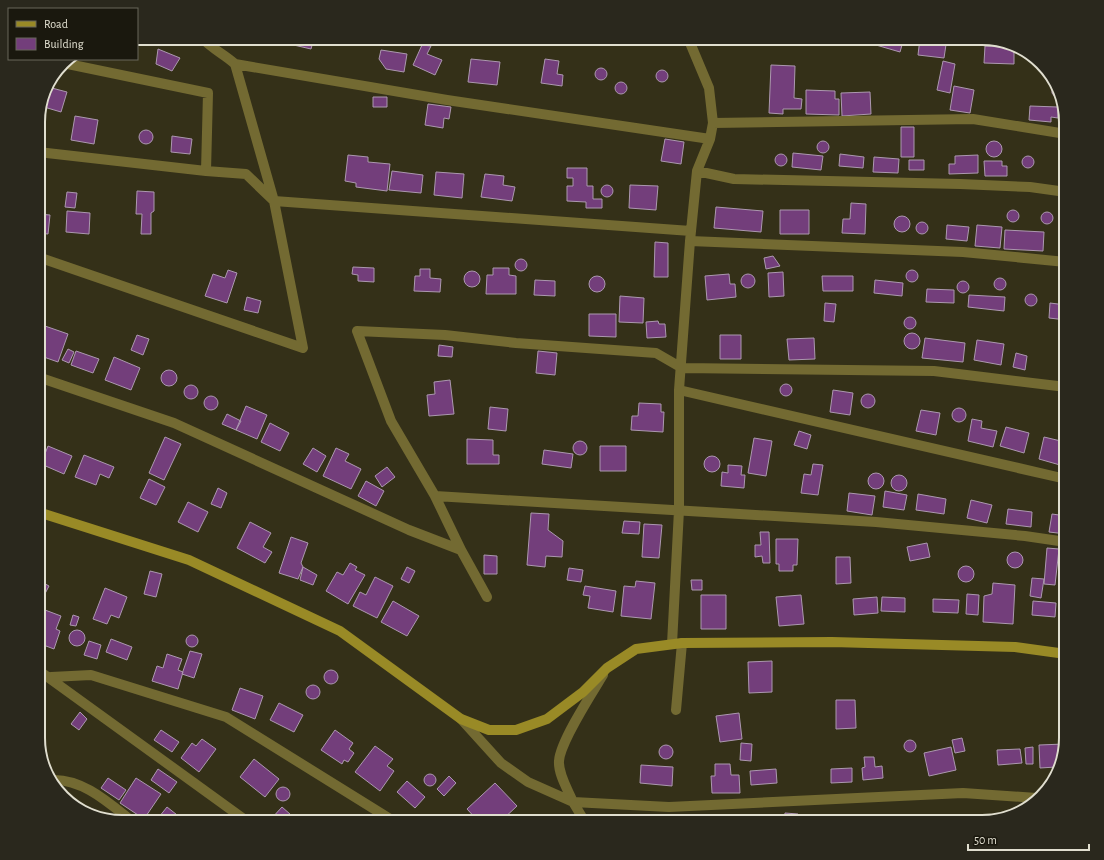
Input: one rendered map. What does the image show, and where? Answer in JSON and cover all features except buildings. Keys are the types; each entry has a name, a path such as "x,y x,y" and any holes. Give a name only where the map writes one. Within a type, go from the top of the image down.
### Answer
{"street":[{"path":"45,259 303,348 274,201 235,64 225,54 215,51 209,45"},
{"path":"672,644 679,510 679,390 682,368 691,236 697,171 710,139 713,123 709,88 691,45"},
{"path":"235,64 447,100 710,139"},
{"path":"71,65 208,93 206,171"},
{"path":"713,123 973,119 1059,133"},
{"path":"45,153 206,171 246,174 274,201 691,236 963,252 1059,261"},
{"path":"697,171 734,179 960,184 1030,187 1059,191"},
{"path":"487,597 461,550 435,496 391,421 357,331 445,334 516,343 656,353 682,368 934,371 1059,386"},
{"path":"45,379 174,423 409,530 461,550"},
{"path":"679,390 1059,477"},
{"path":"435,496 876,522 1025,536 1059,541"},
{"path":"45,514 189,560 340,631 461,719 501,763 528,782 573,802 670,807 963,793 1030,798"},
{"path":"461,719 489,730 516,730 547,719 583,692 607,668 636,649 672,644 832,642 1015,647 1059,653"},
{"path":"676,710 682,643"},
{"path":"581,815 573,802 563,779 559,761 566,739 607,668"},
{"path":"45,674 238,815"},
{"path":"51,677 91,675 226,717 384,815"},
{"path":"59,781 79,785 99,796 124,815"}]}
